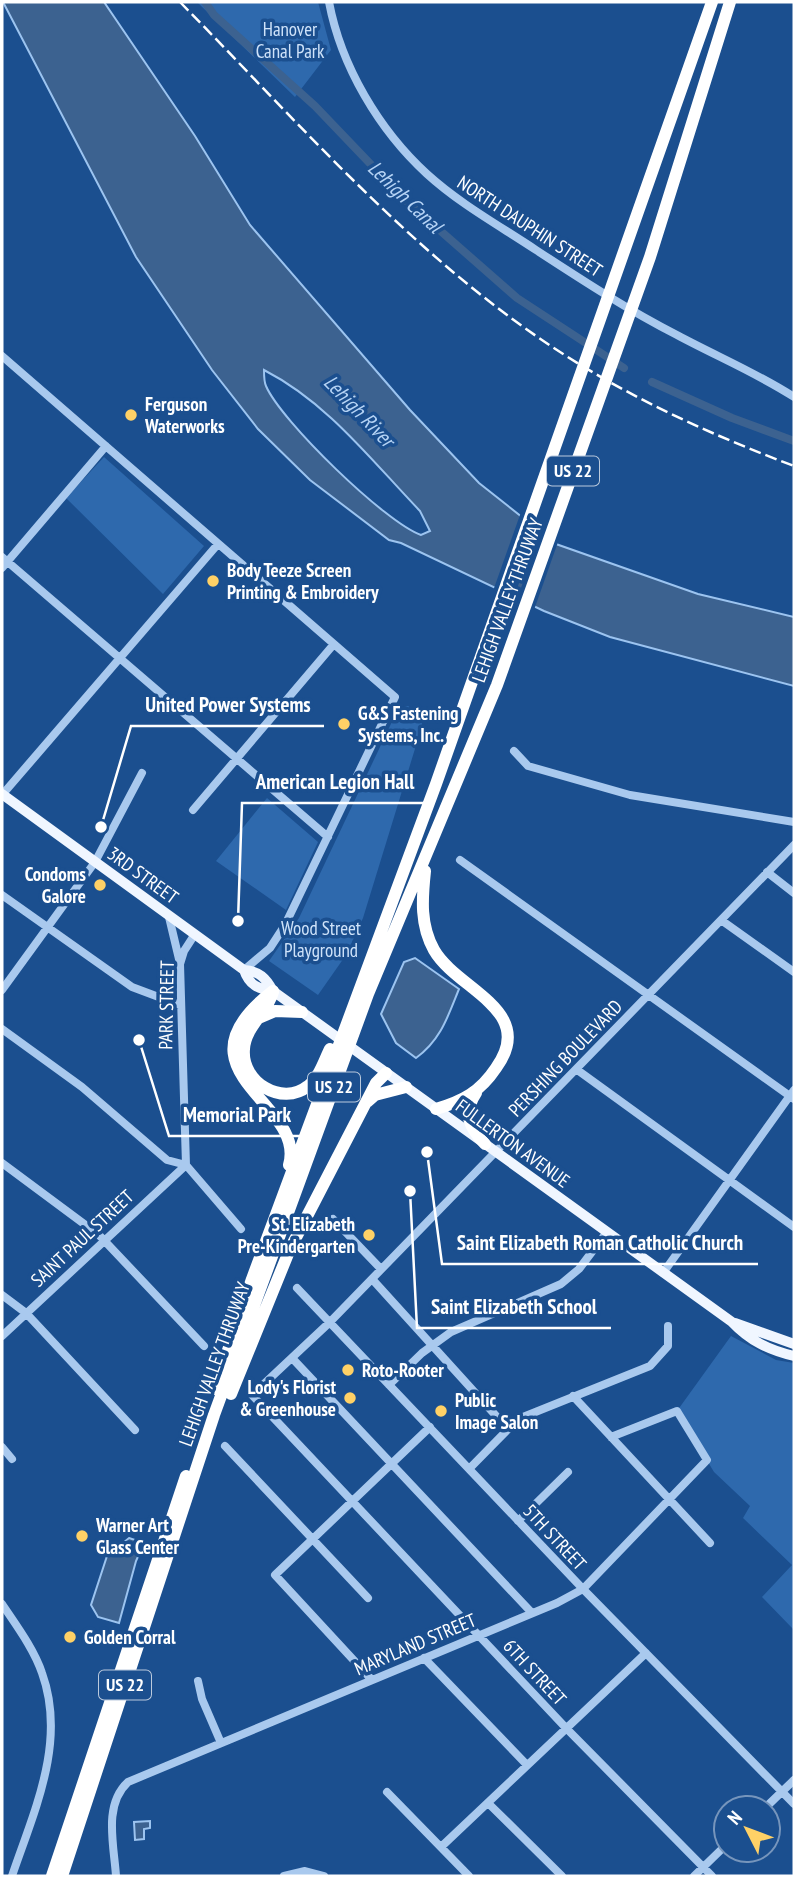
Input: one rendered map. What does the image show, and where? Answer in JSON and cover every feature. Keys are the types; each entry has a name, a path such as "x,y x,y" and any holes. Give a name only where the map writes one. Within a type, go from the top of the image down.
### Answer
{"highway":[{"name":"LEHIGH VALLEY THRUWAY","path":"52,1876 253,1279 474,677 712,2"},
{"name":"LEHIGH VALLEY THRUWAY","path":"62,1876 219,1402 368,994 497,685 650,257 730,2"},
{"path":"426,856 422,910 430,941 447,968 498,1009 506,1027 507,1040 502,1059 469,1105 469,1122 490,1148"},
{"path":"273,991 244,1046 245,1063 249,1073 272,1091 289,1094 300,1091 314,1081 362,982"},
{"path":"253,1279 290,1161 291,1149 284,1128 242,1078 234,1051 242,1026 260,1001 273,991"},
{"path":"258,1020 275,1011 302,1012"},
{"path":"189,1495 290,1249 376,1083 386,1073"},
{"path":"367,1102 375,1095 405,1087"},
{"path":"436,1109 467,1099 477,1091"}],"main road":[{"name":"3RD STREET","path":"2,794 195,934"},
{"name":"FULLERTON AVENUE","path":"195,934 244,970 254,985 273,991 732,1322 758,1344 794,1356"},
{"name":"FULLERTON AVENUE","path":"732,1322 794,1343"}],"street":[{"name":"NORTH DAUPHIN STREET","path":"329,2 341,45 357,81 388,130 428,175 458,198 592,286 656,324 742,366 794,397"},
{"path":"2,356 395,697 281,933 254,964 244,970"},
{"path":"106,446 4,562 328,837"},
{"path":"2,794 218,544"},
{"path":"193,810 334,645"},
{"path":"514,751 528,766 630,795 794,822"},
{"path":"2,990 95,862 142,773"},
{"name":"PERSHING BOULEVARD","path":"252,1395 330,1322 490,1148 576,1069 794,845"},
{"path":"460,860 793,1095 663,1273"},
{"path":"767,872 794,892"},
{"path":"2,895 132,987 180,1005"},
{"path":"168,914 173,924 180,964"},
{"path":"721,920 794,972"},
{"name":"PARK STREET","path":"186,1165 180,964 184,951 195,934"},
{"path":"2,1029 82,1087 167,1160 186,1165 241,1229"},
{"path":"576,1069 794,1227"},
{"path":"2,1163 103,1240 204,1346"},
{"name":"SAINT PAUL STREET","path":"2,1336 186,1165"},
{"path":"333,1219 381,1269"},
{"path":"389,1385 433,1344 468,1323 558,1286 579,1269 607,1232"},
{"path":"372,1279 508,1429"},
{"name":"5TH STREET","path":"297,1288 583,1589 794,1804"},
{"path":"2,1295 26,1313 135,1430"},
{"path":"468,1469 518,1419 650,1366 668,1346 668,1326"},
{"path":"292,1358 532,1613"},
{"name":"6TH STREET","path":"252,1395 566,1728 712,1876"},
{"path":"573,1396 710,1543"},
{"name":"MARYLAND STREET","path":"116,1876 112,1813 114,1801 128,1782 532,1613 583,1589 707,1460 677,1411 611,1437"},
{"path":"372,1680 275,1575 429,1427"},
{"path":"225,1446 368,1598"},
{"path":"2,1447 12,1459"},
{"path":"518,1521 568,1472"},
{"path":"2,1604 42,1672 53,1723 47,1768 12,1876"},
{"path":"441,1847 646,1653"},
{"path":"424,1658 527,1765"},
{"path":"198,1681 202,1699 221,1743"},
{"path":"782,1792 794,1780"},
{"path":"387,1792 469,1876"},
{"path":"488,1802 562,1876"},
{"path":"694,1876 712,1858"},
{"path":"284,1876 305,1871 324,1876"}],"green space":[{"name":"Hanover Canal Park","path":"197,2 318,2 331,50 295,97"},
{"path":"104,457 204,546 163,594 66,498"},
{"name":"Wood Street Playground","path":"408,706 421,715 422,726 363,918 346,955 318,995 269,961 299,918 398,709"},
{"path":"267,798 318,842 286,910 216,861"},
{"path":"731,1336 776,1360 794,1363 794,1630 762,1597 792,1565 743,1518 750,1506 714,1472 677,1411"}],"water":[{"name":"Lehigh River","path":"3,2 104,2 195,136 250,225 410,410 479,483 556,544 698,594 794,617 794,686 610,637 544,611 401,543 389,540 310,480 258,429 212,370 136,257","holes":["264,370 287,383 348,434 420,511 430,531 421,535 405,527 336,469 276,402 265,384"]},
{"path":"415,958 459,989 438,1035 416,1058 396,1043 381,1014 404,962"},
{"path":"129,1538 144,1543 136,1561 119,1623 98,1617 91,1605 107,1556"},
{"path":"150,1821 150,1828 144,1829 144,1839 135,1840 134,1822"}],"pier":[{"path":"521,512 539,527 513,600 493,591"},
{"path":"542,529 558,542 534,610 516,602"}],"waterway":[{"name":"Lehigh Canal","path":"205,2 214,15 315,106 403,198 517,298 624,368"},
{"name":"Lehigh Canal","path":"652,382 732,418 794,441"}],"railway":[{"path":"180,2 352,179 442,263 489,302 569,358 631,394 695,425 794,466"}],"place":[{"name":"Ferguson Waterworks","path":"131,415"},
{"name":"Body Teeze Screen Printing & Embroidery","path":"213,581"},
{"name":"G&S Fastening Systems, Inc.","path":"344,724"},
{"name":"United Power Systems","path":"101,827"},
{"name":"Condoms Galore","path":"100,885"},
{"name":"American Legion Hall","path":"238,921"},
{"name":"Memorial Park","path":"139,1040"},
{"name":"Saint Elizabeth Roman Catholic Church","path":"427,1152"},
{"name":"Saint Elizabeth School","path":"410,1191"},
{"name":"St. Elizabeth Pre-Kindergarten","path":"369,1235"},
{"name":"Roto-Rooter","path":"348,1370"},
{"name":"Lody's Florist & Greenhouse","path":"350,1398"},
{"name":"Public Image Salon","path":"441,1411"},
{"name":"Warner Art Glass Center","path":"82,1536"},
{"name":"Golden Corral","path":"70,1637"}]}
